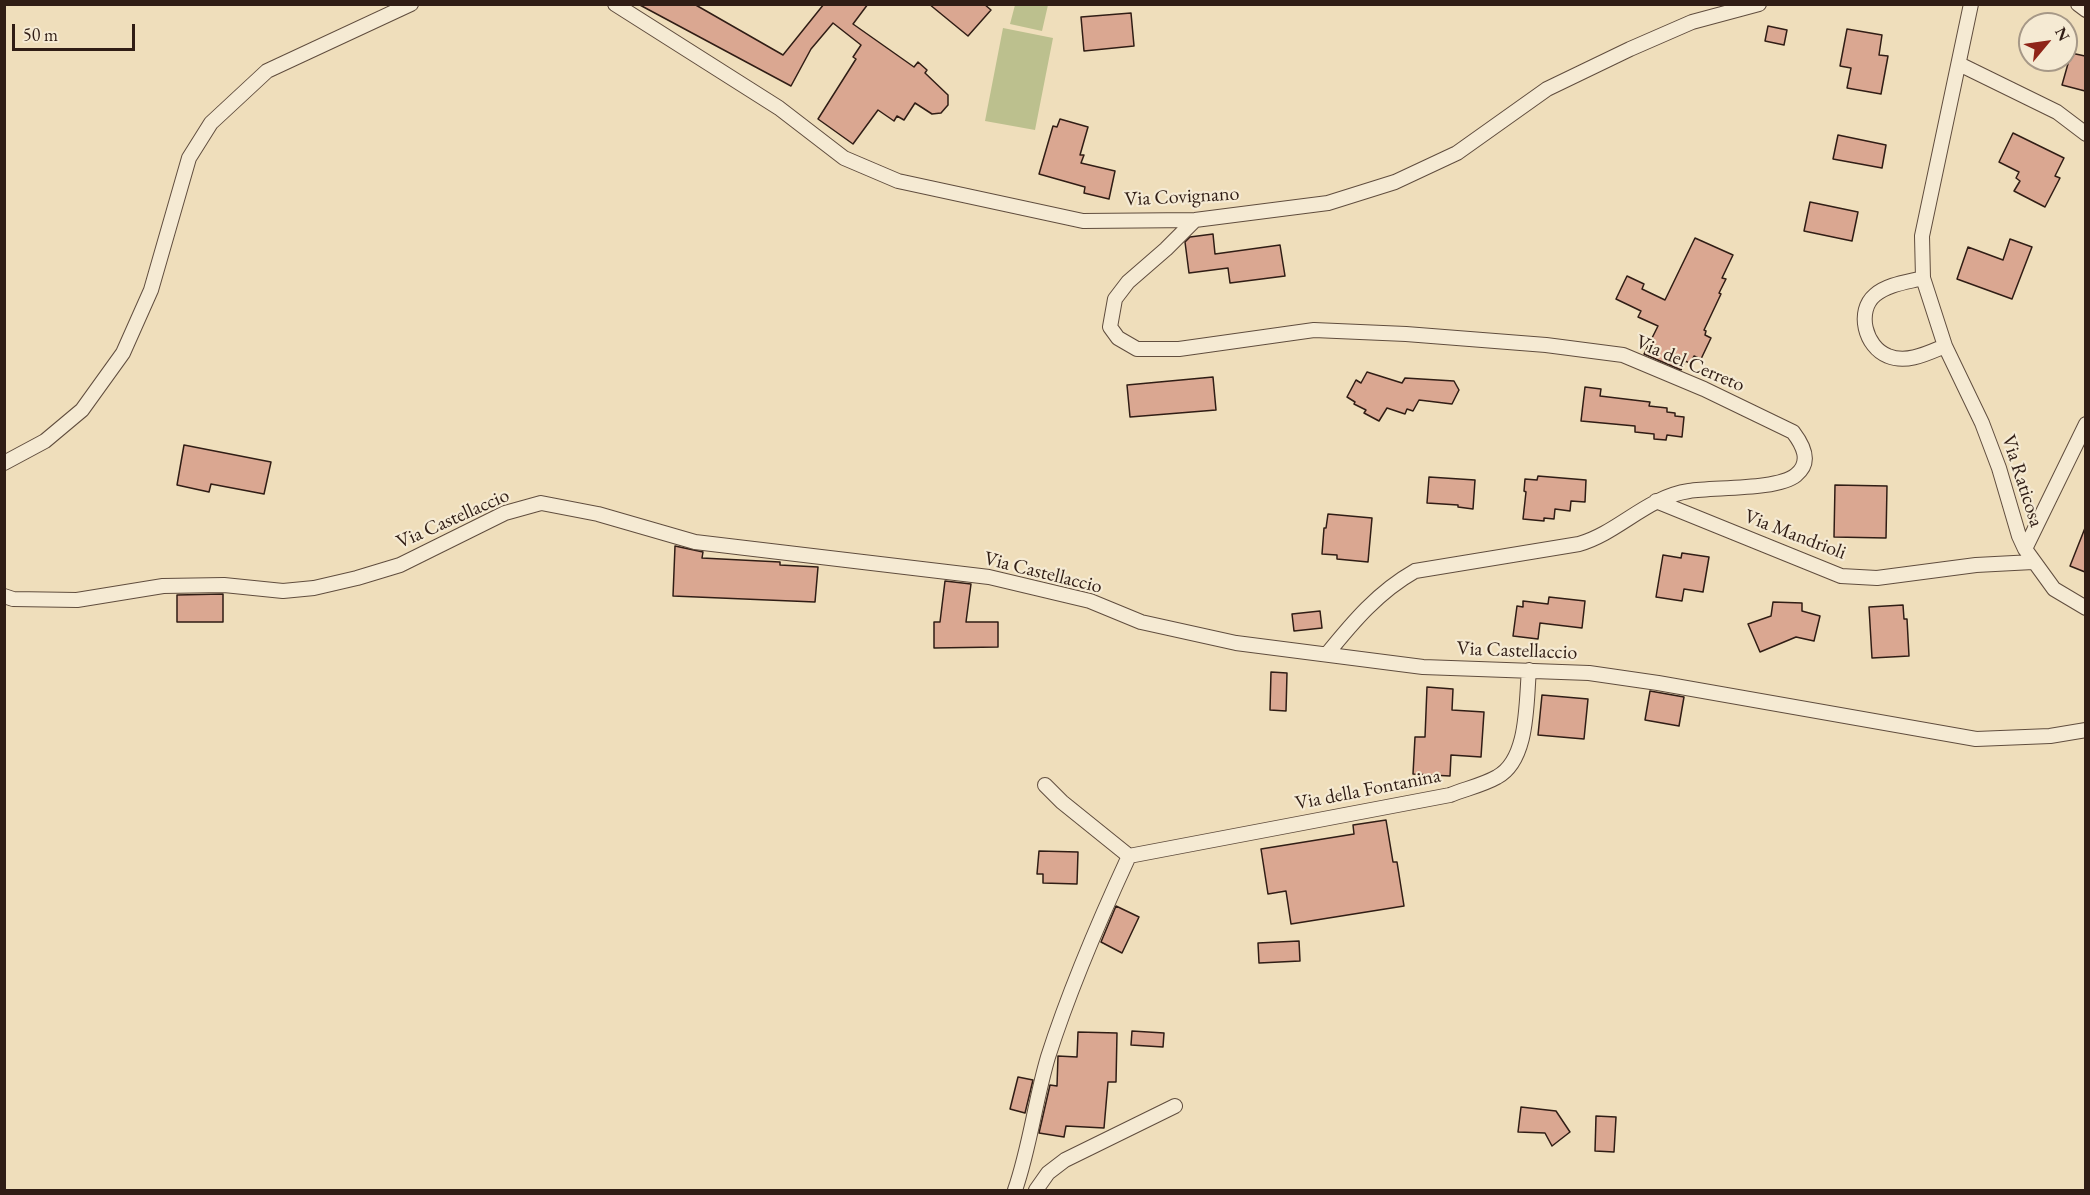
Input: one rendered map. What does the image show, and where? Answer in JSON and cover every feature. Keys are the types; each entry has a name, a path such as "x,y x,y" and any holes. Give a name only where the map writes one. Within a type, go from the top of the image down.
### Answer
{"street":[{"path":"4,463 45,441 82,410 123,353 151,290 189,158 212,123 267,71 411,4"},
{"name":"Via Covignano","path":"615,4 779,108 844,158 898,181 1083,221 1195,220 1328,203 1395,182 1456,153 1557,84 1692,22 1759,4"},
{"name":"Via Raticosa","path":"1971,4 1922,236 1923,278 1945,346 1983,423 2025,549 2054,589 2085,608"},
{"path":"2078,4 2085,10"},
{"path":"1959,64 2057,112 2085,134"},
{"name":"Via del Cerreto","path":"1195,220 1167,249 1128,282 1115,299 1110,327 1118,338 1137,349 1179,349 1314,330 1406,334 1546,345 1623,355 1704,389 1793,432 1803,445 1806,461 1798,474 1784,483 1687,491 1656,501 1596,540 1415,571 1392,584 1358,616 1327,654"},
{"path":"1923,278 1892,286 1875,295 1867,307 1864,325 1867,336 1888,357 1913,358 1945,346"},
{"path":"2025,549 2085,424"},
{"name":"Via Mandrioli","path":"1656,501 1841,576 1876,578 1976,565 2033,562"},
{"name":"Via Castellaccio","path":"4,596 14,599 76,600 163,586 224,585 283,591 314,588 400,565 505,513 541,503 598,514 694,543 989,577 1090,601 1141,622 1236,643 1424,667 1588,673 1658,683 1976,739 2050,736 2085,730"},
{"name":"Via della Fontanina","path":"1129,856 1449,795 1499,776 1513,762 1521,745 1529,670"},
{"path":"1015,1191 1048,1057 1086,955 1129,856 1062,802 1045,785"},
{"path":"1036,1191 1048,1173 1065,1160 1175,1106"}],"green space":[{"path":"1015,5 1048,5 1042,31 1010,24"},
{"path":"1003,28 1053,38 1035,130 985,121"}],"building":[{"path":"638,4 694,4 783,55 824,4 868,4 853,24 914,67 918,62 927,70 925,73 948,95 948,105 941,113 932,114 915,103 904,120 897,116 894,121 878,110 853,144 818,119 856,59 853,57 861,45 833,23 811,49 791,86"},
{"path":"929,4 984,4 991,10 968,36"},
{"path":"1131,13 1134,46 1084,51 1081,17"},
{"path":"1768,26 1787,30 1784,45 1765,41"},
{"path":"1847,29 1882,35 1879,55 1888,56 1881,94 1847,88 1851,68 1840,66"},
{"path":"2078,54 2085,56 2085,91 2062,85 2066,72 2078,72"},
{"path":"1060,119 1088,127 1080,155 1084,155 1081,163 1115,171 1109,199 1084,193 1085,187 1039,174 1053,126 1057,127"},
{"path":"2013,133 2064,158 2055,176 2060,178 2045,207 2014,191 2020,181 2016,178 2019,172 1999,162"},
{"path":"1838,135 1886,145 1882,168 1833,159"},
{"path":"1810,202 1858,212 1852,241 1804,231"},
{"path":"1213,234 1215,254 1280,245 1285,276 1230,283 1228,268 1189,273 1185,242 1190,237"},
{"path":"1695,238 1733,255 1722,278 1726,279 1719,293 1721,294 1704,330 1705,335 1711,338 1701,359 1694,356 1690,363 1685,361 1681,370 1644,354 1658,326 1638,317 1641,311 1616,299 1627,276 1644,284 1642,289 1665,300"},
{"path":"2010,239 2032,247 2012,299 1957,279 1968,247 2003,260"},
{"path":"1367,372 1402,383 1405,378 1454,381 1459,390 1452,404 1419,400 1413,411 1407,409 1405,414 1387,408 1379,421 1364,413 1366,410 1354,404 1355,402 1347,397 1356,380 1361,383"},
{"path":"1213,377 1216,410 1130,417 1127,385"},
{"path":"1585,387 1601,389 1600,396 1650,402 1649,406 1667,408 1667,412 1684,417 1682,437 1667,435 1666,440 1654,439 1654,434 1635,432 1635,426 1581,421"},
{"path":"184,445 271,462 264,494 211,484 209,492 177,485"},
{"path":"1538,476 1586,480 1585,502 1571,501 1570,511 1555,509 1554,519 1544,518 1544,521 1523,519 1525,479 1537,480"},
{"path":"1429,477 1475,480 1473,509 1458,507 1458,505 1427,503"},
{"path":"1835,485 1887,486 1886,538 1834,537"},
{"path":"1328,514 1372,518 1368,562 1337,559 1337,555 1322,554 1324,528 1326,528"},
{"path":"2085,528 2085,572 2070,566"},
{"path":"675,546 703,552 702,558 780,562 780,565 818,567 815,602 673,596"},
{"path":"1682,553 1709,557 1703,592 1684,589 1682,601 1656,597 1663,555 1681,558"},
{"path":"945,581 971,584 966,622 998,622 998,647 934,648 934,622 940,622"},
{"path":"223,594 223,622 177,622 177,595"},
{"path":"1549,597 1585,601 1582,628 1540,623 1538,639 1513,636 1517,606 1523,607 1523,601 1548,604"},
{"path":"1773,602 1802,603 1802,611 1820,616 1814,641 1796,637 1760,652 1748,624 1771,616"},
{"path":"1903,605 1904,619 1907,619 1909,656 1872,658 1869,607"},
{"path":"1320,611 1322,628 1294,631 1292,614"},
{"path":"1271,672 1287,673 1286,711 1270,710"},
{"path":"1427,687 1453,689 1452,710 1484,712 1481,757 1451,755 1450,776 1413,774 1415,737 1425,737"},
{"path":"1650,691 1684,697 1679,726 1645,720"},
{"path":"1542,695 1588,699 1584,739 1538,735"},
{"path":"1386,820 1393,862 1397,862 1404,906 1291,924 1286,891 1268,894 1261,849 1354,834 1353,825"},
{"path":"1039,851 1078,852 1077,884 1043,883 1043,874 1037,874"},
{"path":"1116,906 1139,917 1122,953 1101,942"},
{"path":"1299,941 1300,961 1259,963 1258,943"},
{"path":"1132,1031 1164,1033 1163,1047 1131,1045"},
{"path":"1078,1032 1117,1033 1116,1082 1108,1082 1104,1128 1066,1126 1064,1137 1039,1133 1050,1085 1057,1086 1058,1056 1077,1057"},
{"path":"1018,1077 1033,1080 1025,1113 1010,1109"},
{"path":"1521,1107 1556,1111 1570,1132 1552,1146 1545,1133 1518,1132"},
{"path":"1596,1116 1616,1117 1614,1152 1595,1151"}]}
